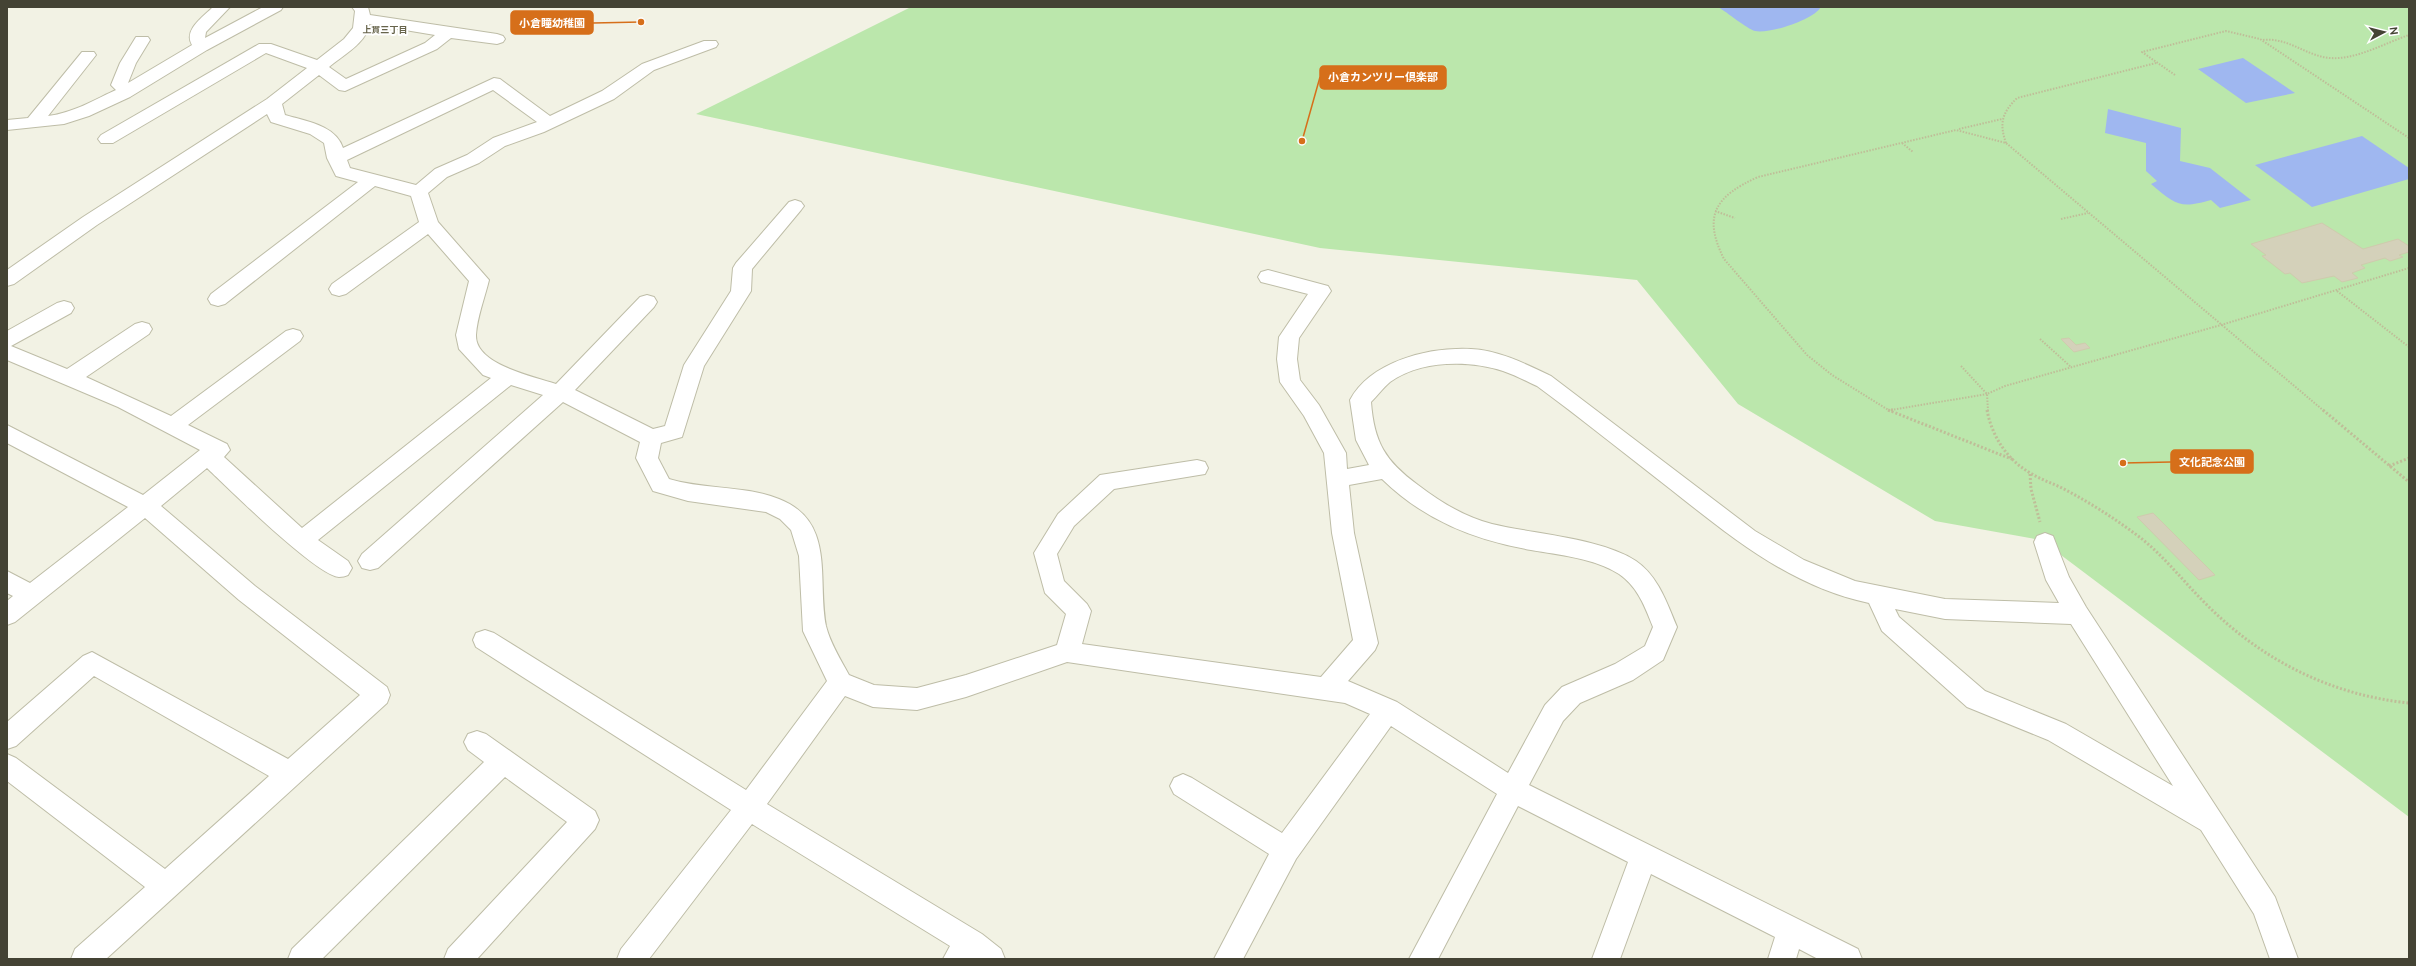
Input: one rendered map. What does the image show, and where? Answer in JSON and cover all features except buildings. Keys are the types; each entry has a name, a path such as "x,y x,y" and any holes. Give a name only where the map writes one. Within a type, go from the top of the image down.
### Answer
{"street":[{"path":"201,47 197,40 198,31 222,7"},
{"path":"7,125 64,119 129,90 201,47 275,7"},
{"path":"7,279 90,221 273,103 350,42 361,28 361,12 448,33 497,39"},
{"path":"107,140 265,47 318,66 344,86 431,46 448,33"},
{"path":"129,90 119,84 128,63 142,40"},
{"path":"419,192 441,173 473,159 499,142 550,123 608,95 648,67 710,44"},
{"path":"33,123 88,55"},
{"path":"336,158 494,83 550,123"},
{"path":"273,103 277,118 316,130 332,140 336,158 342,172 419,192"},
{"path":"218,299 372,180"},
{"path":"419,192 429,224 479,280 466,336 469,349 490,370 576,398 652,438 674,431 694,365 741,291 743,268 795,206"},
{"path":"339,289 429,224"},
{"path":"1268,277 1321,291 1289,337 1287,359 1290,382 1312,411 1336,453 1342,533 1366,643 1326,689"},
{"path":"370,561 559,393 610,345 647,302"},
{"path":"7,340 64,308"},
{"path":"69,378 142,329"},
{"path":"172,426 293,336"},
{"path":"7,352 125,402 219,450 208,456 147,507 7,615"},
{"path":"1423,959 1558,708 1571,695 1624,672 1654,653 1665,627 1650,590 1628,568 1592,553 1491,533 1451,519 1423,501 1387,470 1370,452 1362,430 1360,400 1383,378 1403,367 1423,360 1471,356 1509,365 1544,381 1587,412 1747,537 1796,566 1852,590 1945,609 2078,614"},
{"path":"301,541 508,376"},
{"path":"7,433 147,507 247,593 378,695 165,885 85,959"},
{"path":"652,438 647,458 661,485 678,491 772,505 791,515 803,531 812,559 814,626 840,683 873,696 917,699 966,686 1067,652 1347,692 1388,710 1514,791 1848,959"},
{"path":"208,456 301,541 340,568"},
{"path":"1067,652 1079,611 1053,586 1045,553 1066,520 1108,481 1198,468"},
{"path":"1338,479 1387,470"},
{"path":"2045,542 2058,580 2078,614 2265,907 2284,959"},
{"path":"7,581 31,596"},
{"path":"1877,595 1890,624 1976,700 2057,732 2210,821"},
{"path":"485,640 748,807 973,954"},
{"path":"7,738 92,663 290,774"},
{"path":"631,959 748,807 840,683"},
{"path":"1228,959 1286,850 1388,710"},
{"path":"458,959 586,820 476,742"},
{"path":"302,959 503,761"},
{"path":"7,766 165,885"},
{"path":"1183,786 1286,850"},
{"path":"1606,959 1644,857"},
{"path":"1782,959 1791,931"}],"path":[{"path":"2175,76 2142,52 2226,31 2262,41 2409,138"},
{"path":"2262,41 2269,39 2278,40 2321,57 2339,58 2409,34"},
{"path":"2006,143 2000,126 2006,108 2016,98 2157,63"},
{"path":"2002,119 1758,177 1736,187 1725,197 1715,211 1712,228 1715,244 1724,259 1807,355 1832,375 1889,410 2014,460"},
{"path":"1956,130 2006,143 2409,482"},
{"path":"1902,143 1913,152"},
{"path":"1715,211 1735,218"},
{"path":"2061,219 2088,213"},
{"path":"1889,410 1988,394 2004,386 2221,325 2409,268"},
{"path":"2336,291 2409,347"},
{"path":"2040,339 2071,367"},
{"path":"1961,366 1988,394"},
{"path":"1988,394 1986,407 1996,441 2014,460 2030,474 2058,486 2106,512 2138,536 2215,613 2270,656 2308,678 2340,691 2387,702 2409,703"},
{"path":"2389,466 2409,458"},
{"path":"2030,474 2031,490 2045,542"}],"green space":[{"path":"911,7 2409,7 2409,817 2041,540 1935,521 1738,404 1637,280 1320,248 696,114"}],"water":[{"path":"1718,7 1821,7 1809,17 1791,25 1771,30 1755,31 1751,30"},
{"path":"2243,58 2295,93 2246,103 2198,69"},
{"path":"2108,109 2181,128 2180,161 2210,168 2251,200 2220,208 2211,200 2192,204 2173,201 2151,184 2157,181 2146,171 2146,143 2105,133"},
{"path":"2362,136 2409,168 2409,179 2312,207 2255,165"}],"place":[{"name":"小倉瞳幼稚園","path":"641,22"},
{"name":"小倉カンツリー倶楽部","path":"1302,141"},
{"name":"文化記念公園","path":"2123,463"}],"district":[{"name":"上貫三丁目","path":"385,30"}]}
